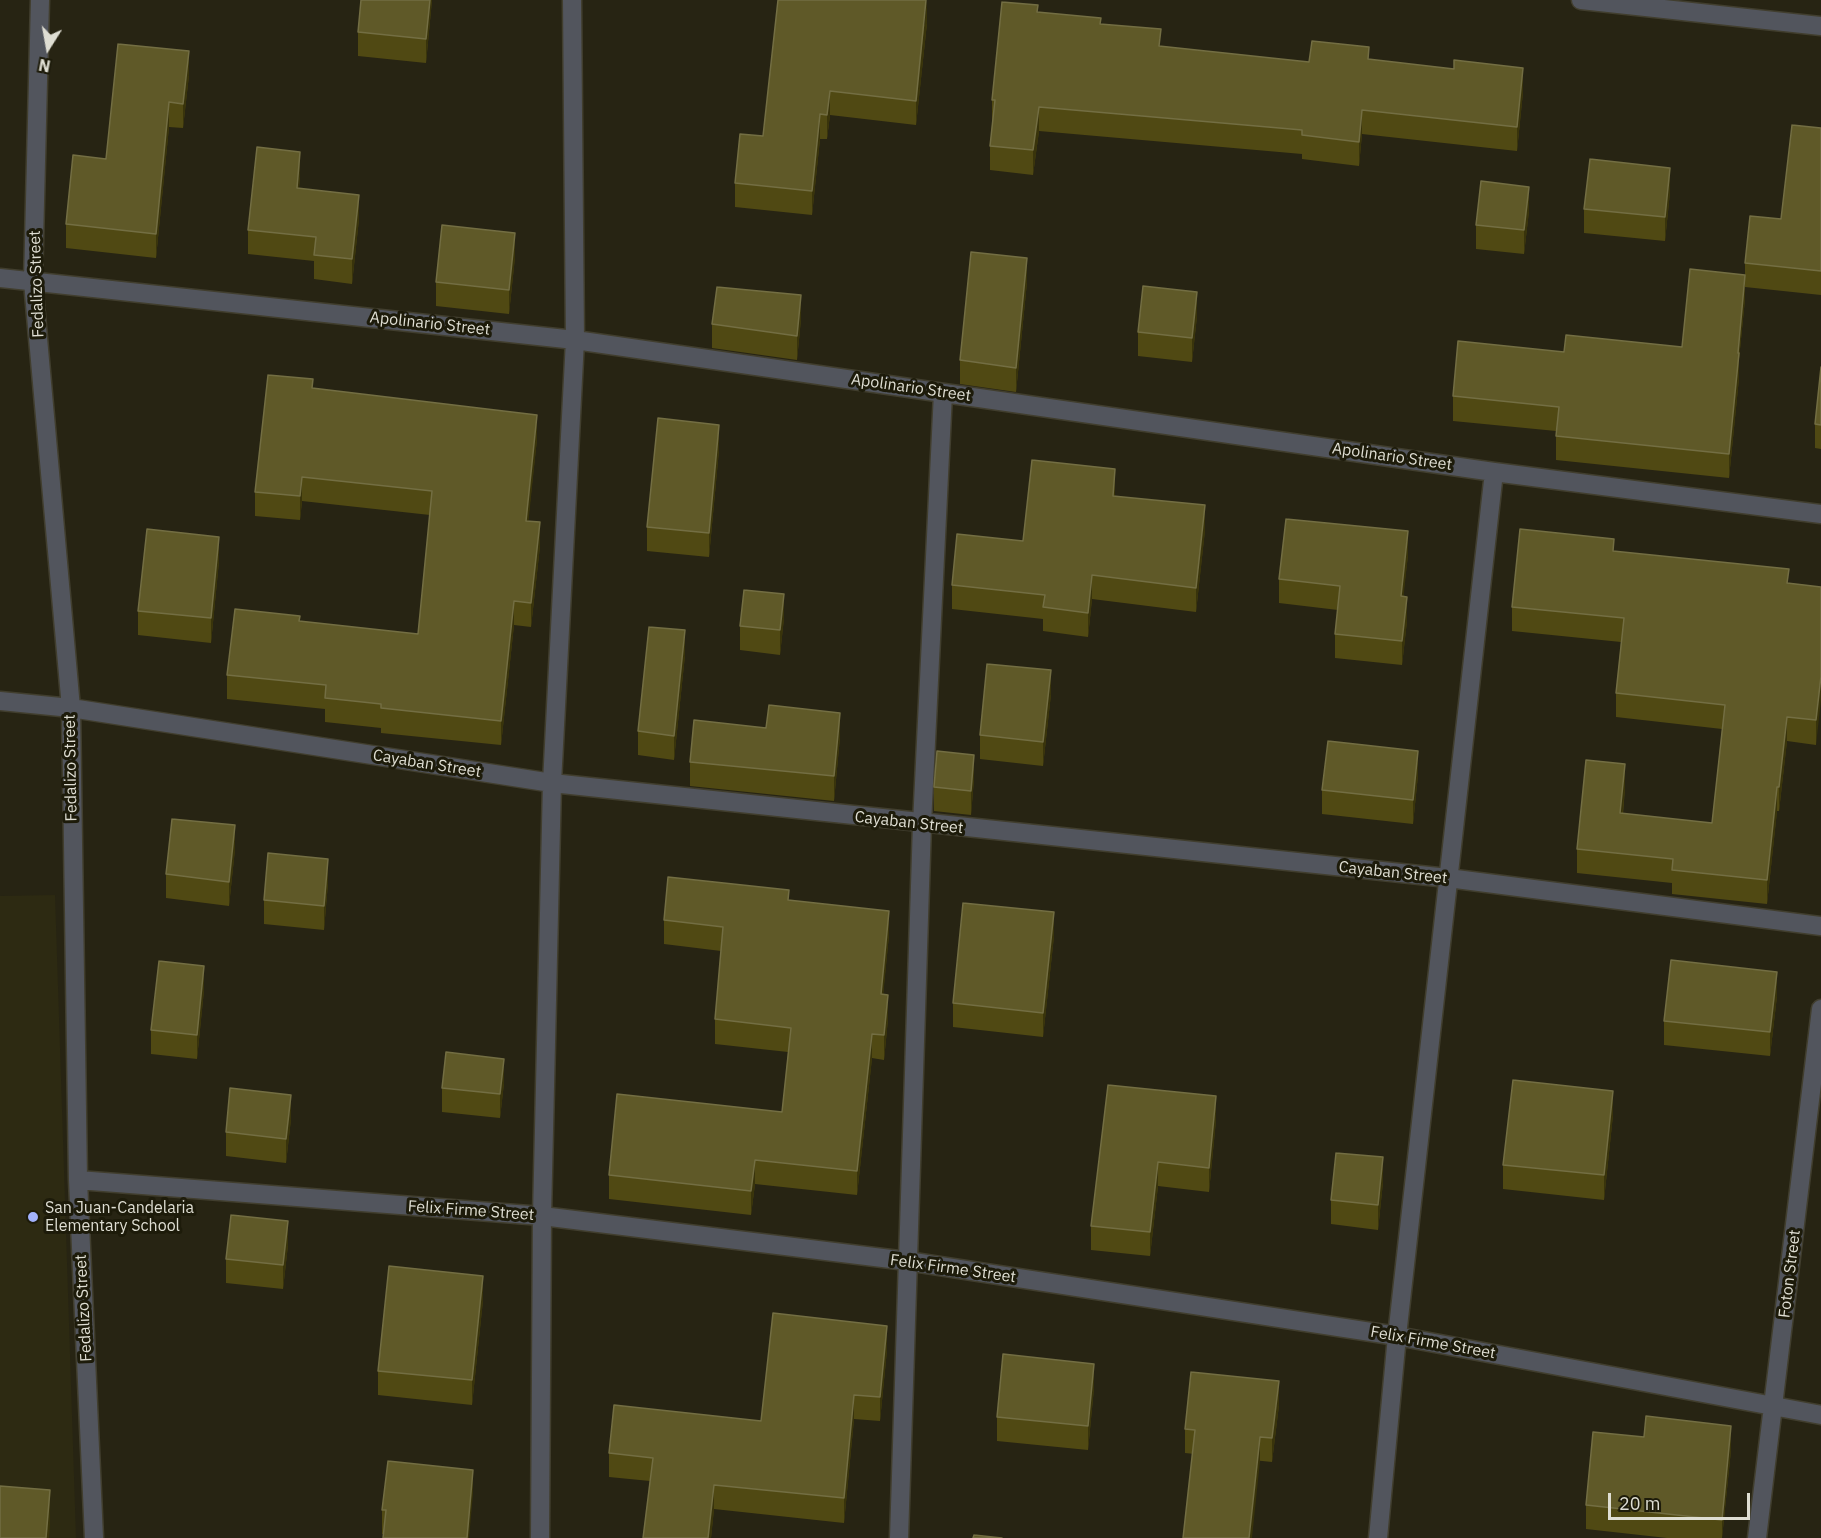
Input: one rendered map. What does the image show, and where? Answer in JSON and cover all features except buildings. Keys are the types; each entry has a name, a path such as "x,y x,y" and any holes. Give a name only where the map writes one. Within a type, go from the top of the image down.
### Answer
{"street":[{"name":"Fedalizo Street","path":"40,0 33,282 70,708 78,1180 94,1538"},
{"path":"540,1538 542,1216 552,783 575,340 572,0"},
{"path":"1581,0 1821,26"},
{"name":"Apolinario Street","path":"0,278 575,340 1494,472 1821,514"},
{"path":"899,1538 922,824 943,393"},
{"path":"1378,1538 1397,1336 1494,472"},
{"name":"Cayaban Street","path":"0,701 70,708 552,783 1448,878 1821,926"},
{"name":"Foton Street","path":"1757,1538 1821,1009"},
{"name":"Felix Firme Street","path":"78,1180 542,1216 907,1261 1397,1336 1821,1415"}],"shaded area":[{"name":"San Juan-Candelaria Elementary School","path":"55,895 76,1538 0,1538 0,896"}],"place":[{"name":"San Juan-Candelaria Elementary School","path":"33,1217"}]}
